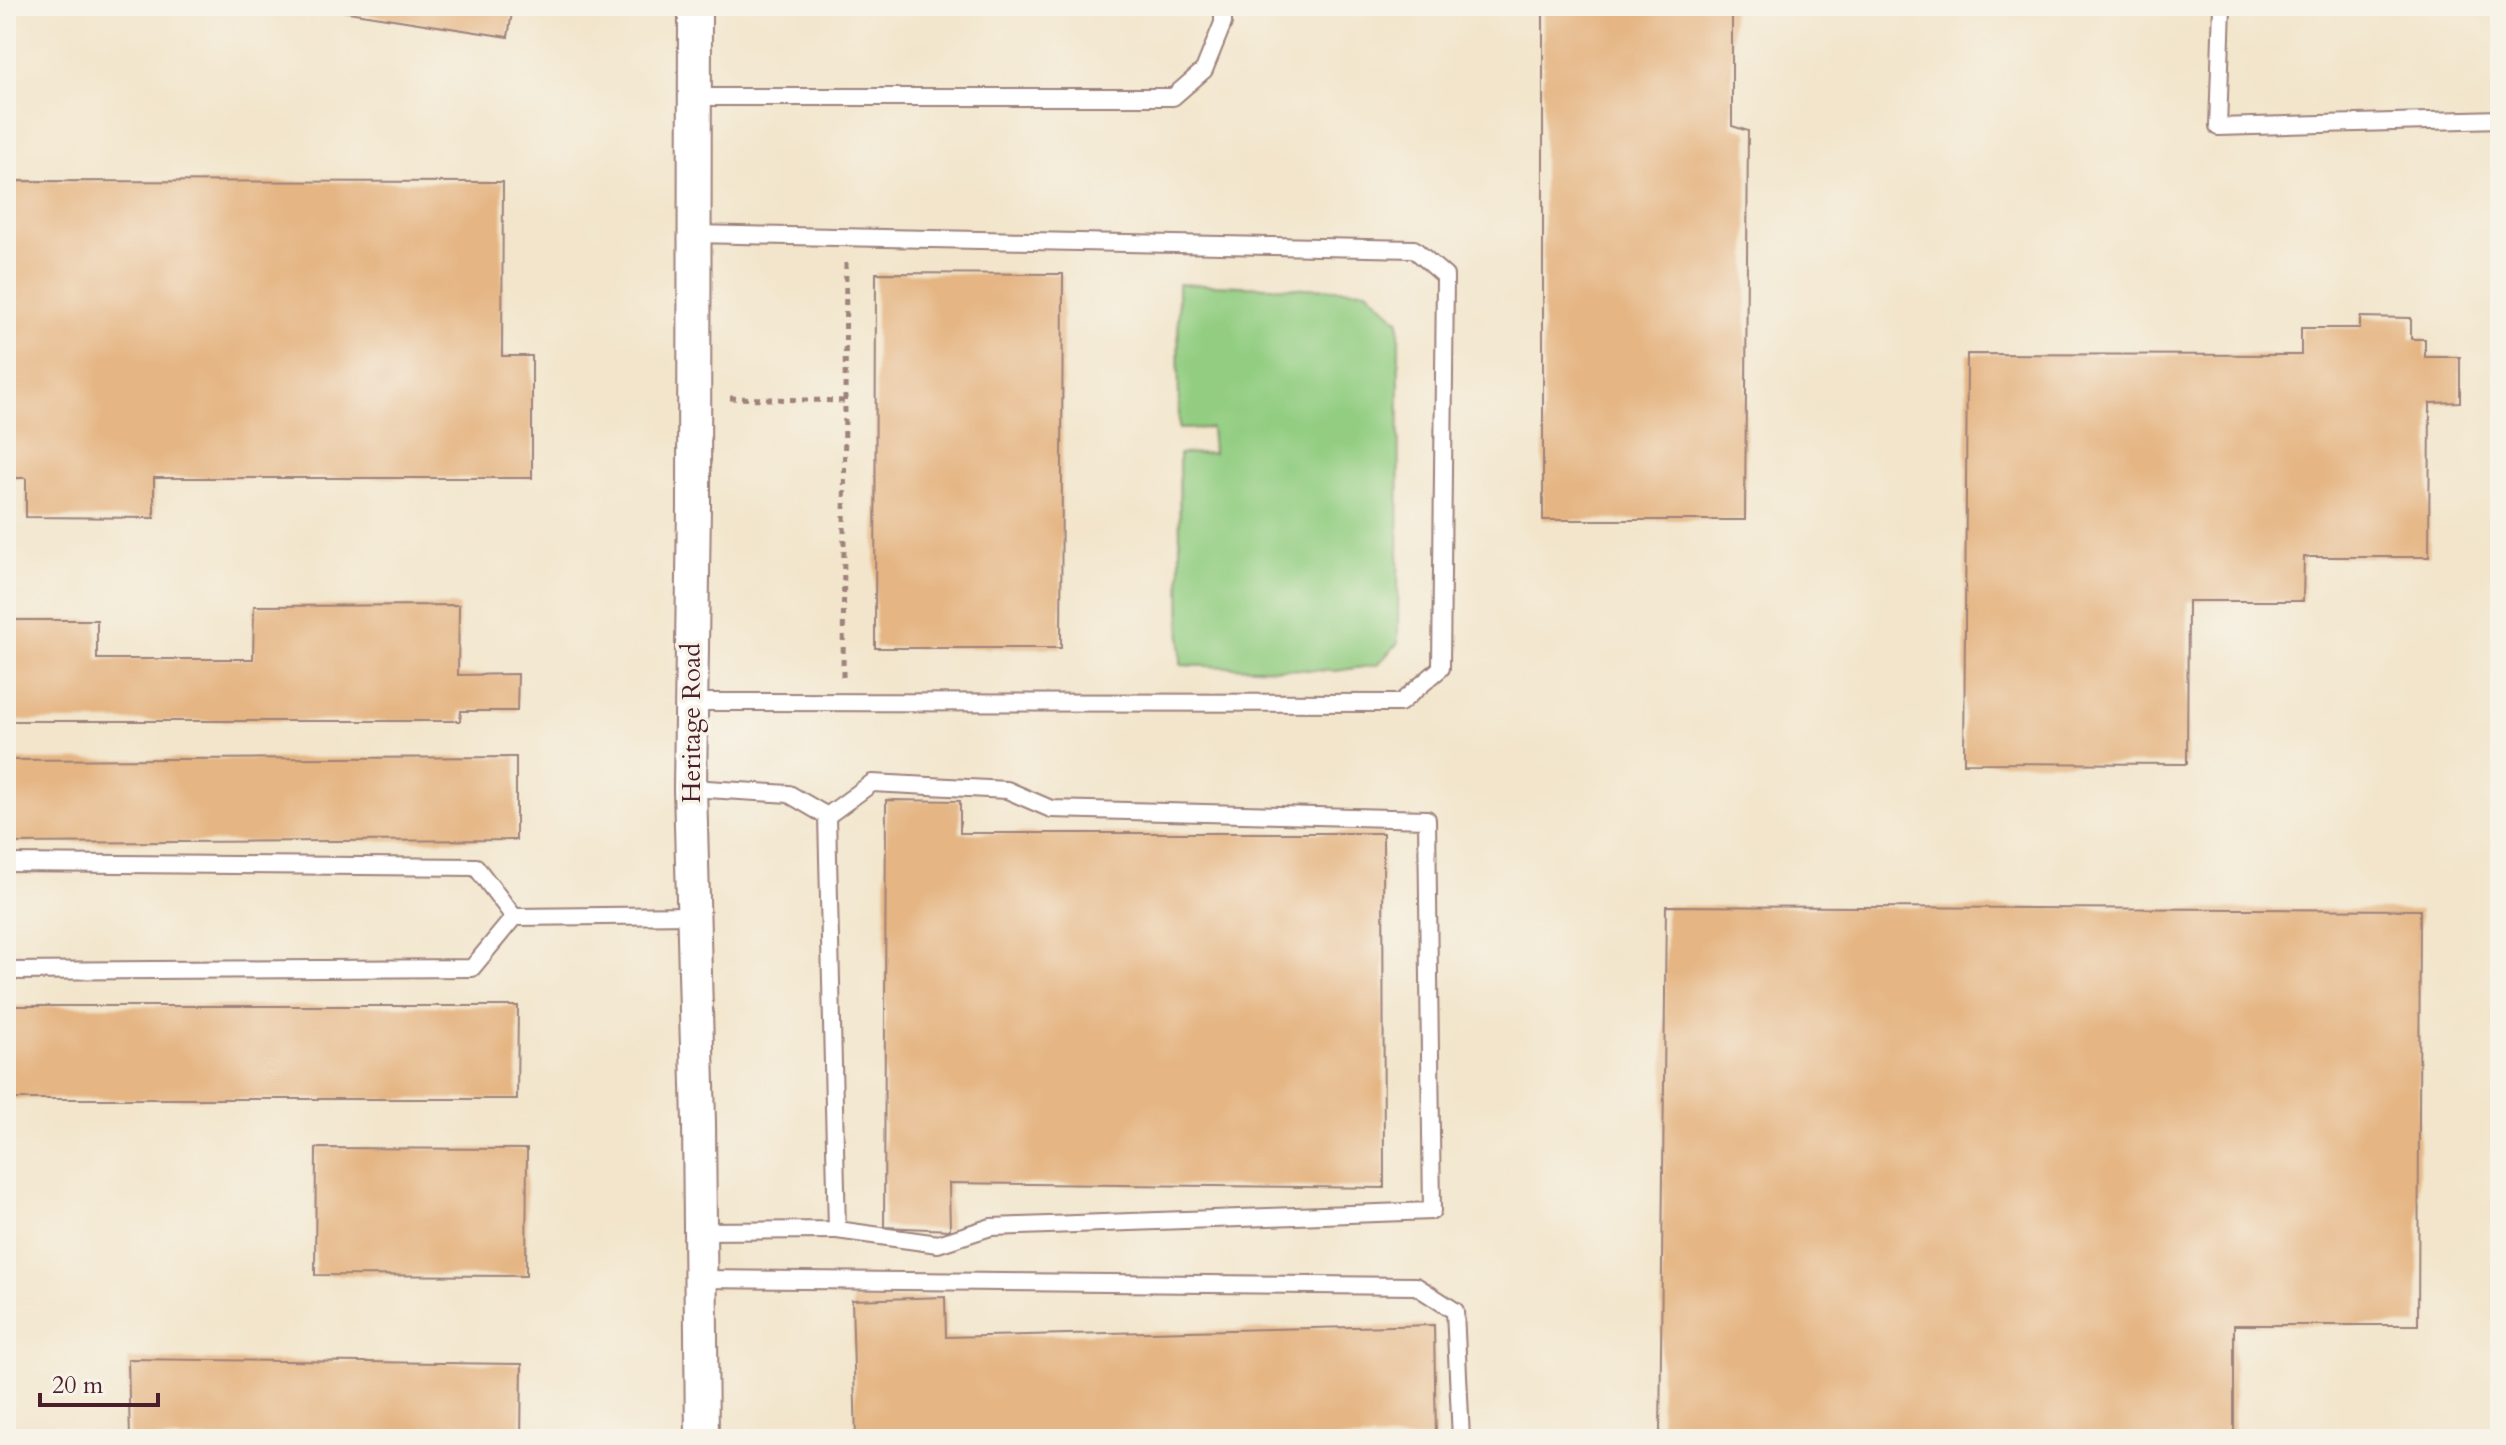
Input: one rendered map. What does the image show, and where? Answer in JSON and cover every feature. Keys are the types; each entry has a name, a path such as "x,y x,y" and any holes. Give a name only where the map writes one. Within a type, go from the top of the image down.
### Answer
{"street":[{"name":"Heritage Road","path":"695,6 690,788 702,1439"}],"lane":[{"path":"696,97 1173,97 1204,70 1223,23 1223,6"},
{"path":"2222,6 2218,127 2500,119"},
{"path":"691,702 1400,703 1441,668 1445,291 1445,276 1414,249 695,234"},
{"path":"700,1231 837,1230 938,1244 991,1227 1432,1211 1427,819 1051,809 1007,790 872,783 827,816"},
{"path":"690,788 789,794 827,816"},
{"path":"827,816 837,1230"},
{"path":"6,863 476,867 514,917"},
{"path":"6,971 472,968 514,917 693,915"},
{"path":"700,1279 1416,1286 1455,1311 1461,1439"}],"path":[{"path":"843,702 847,237"},
{"path":"694,397 845,401"}],"green space":[{"path":"1178,284 1367,290 1399,321 1398,643 1377,665 1335,671 1181,665 1179,454 1213,453 1211,428 1179,429"}],"building":[{"path":"310,6 513,6 508,37"},
{"path":"1543,6 1732,6 1732,126 1748,131 1745,520 1543,520"},
{"path":"6,181 503,182 502,356 532,356 532,478 154,478 154,518 26,517 26,478 6,478"},
{"path":"876,273 1063,274 1061,648 875,648"},
{"path":"2360,317 2411,318 2411,339 2425,339 2425,357 2460,357 2460,402 2430,403 2429,557 2304,557 2303,601 2188,601 2187,764 1964,763 1967,354 2301,355 2301,328 2360,328"},
{"path":"459,605 458,675 518,674 517,711 461,711 460,721 6,721 6,620 97,620 97,659 253,659 254,606"},
{"path":"516,757 516,840 6,843 6,760"},
{"path":"886,800 960,801 960,833 1383,833 1384,1188 949,1183 950,1230 884,1227"},
{"path":"1666,906 2420,910 2418,1325 2234,1325 2234,1439 1660,1439"},
{"path":"6,1006 518,1006 517,1099 6,1099"},
{"path":"316,1148 527,1149 526,1276 315,1275"},
{"path":"945,1297 946,1337 1434,1325 1436,1439 856,1439 852,1300"},
{"path":"128,1359 522,1364 521,1439 130,1439"}]}
